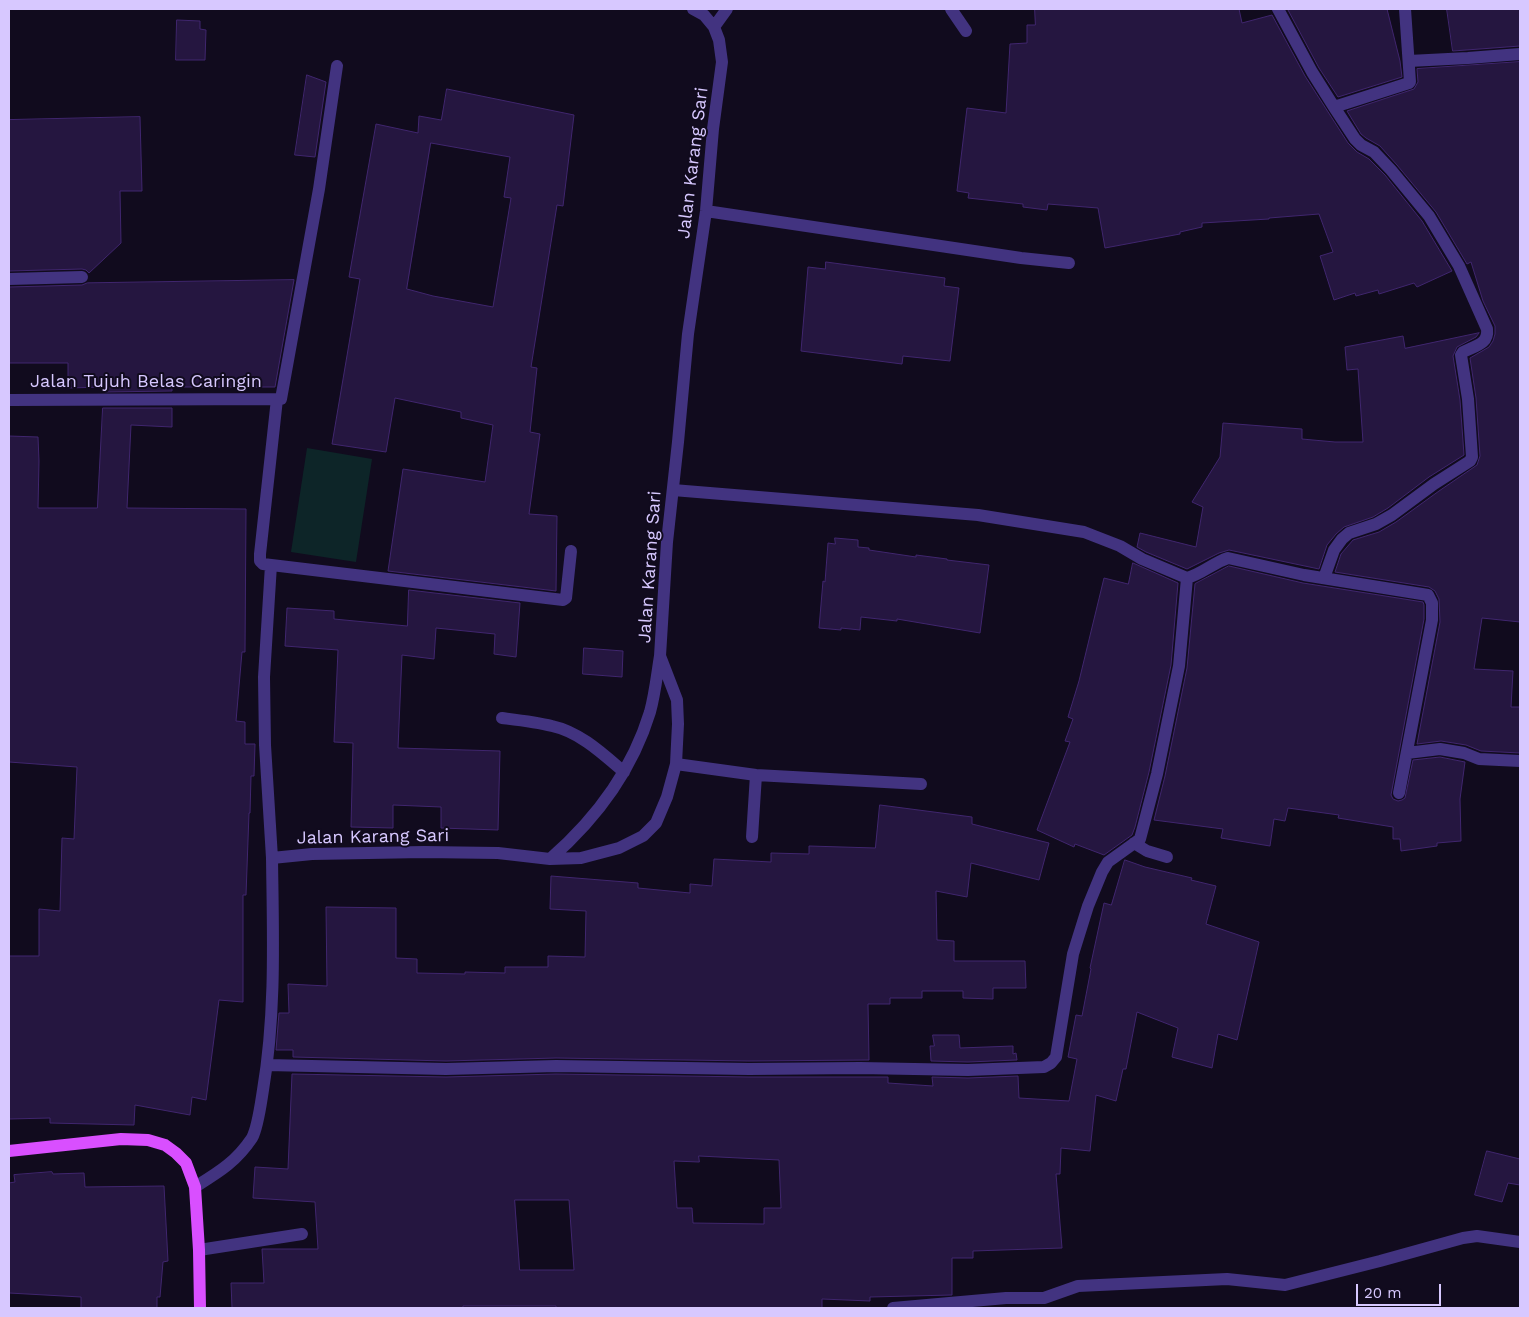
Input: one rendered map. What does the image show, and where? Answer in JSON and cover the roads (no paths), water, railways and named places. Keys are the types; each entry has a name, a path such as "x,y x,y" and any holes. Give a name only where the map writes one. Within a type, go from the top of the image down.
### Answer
{"main road":[{"path":"9,1151 121,1139 148,1140 165,1145 176,1153 186,1163 195,1187 200,1308"}],"street":[{"path":"693,9 704,15 714,27 726,9"},
{"path":"951,9 966,31"},
{"path":"1278,9 1306,62 1355,138 1361,145 1374,152 1429,216 1460,266 1487,329 1488,336 1486,340 1463,352 1461,355 1470,422 1472,458 1470,461 1434,484 1392,515 1376,524 1350,533 1342,539 1334,550 1324,578"},
{"path":"1334,107 1409,84 1405,9"},
{"name":"Jalan Karang Sari","path":"272,858 312,854 433,852 498,853 550,859 581,858 619,848 643,836 656,823 667,797 676,764 677,700 660,656 667,542 688,334 706,211 713,129 722,62 719,40 714,27"},
{"path":"1409,61 1520,54"},
{"name":"Jalan Tujuh Belas Caringin","path":"9,400 280,398 319,189 337,66"},
{"path":"706,211 1069,263"},
{"path":"9,279 82,277"},
{"path":"277,399 260,561 263,564 563,600 566,598 571,551"},
{"path":"672,490 978,515 1084,532 1120,546 1155,565 1187,578 1228,558 1304,575 1428,595 1432,602 1432,620 1399,793"},
{"path":"195,1187 235,1161 253,1136 261,1106 267,1065 273,988 272,858 265,745 264,677 271,565"},
{"path":"267,1065 446,1069 556,1066 968,1070 1044,1067 1056,1058 1073,954 1098,880 1108,862 1140,839 1157,774 1179,666 1187,578"},
{"path":"550,859 573,839 592,817 624,772 650,712 660,656"},
{"path":"502,718 553,726 573,733 602,752 624,772"},
{"path":"1406,753 1440,749 1464,753 1479,759 1520,761"},
{"path":"676,764 756,775 921,784"},
{"path":"752,837 756,775"},
{"path":"1134,843 1147,851 1167,858"},
{"path":"199,1250 302,1234"},
{"path":"893,1308 1006,1298 1044,1298 1078,1286 1227,1279 1286,1285 1463,1238 1477,1236 1520,1242"}]}
